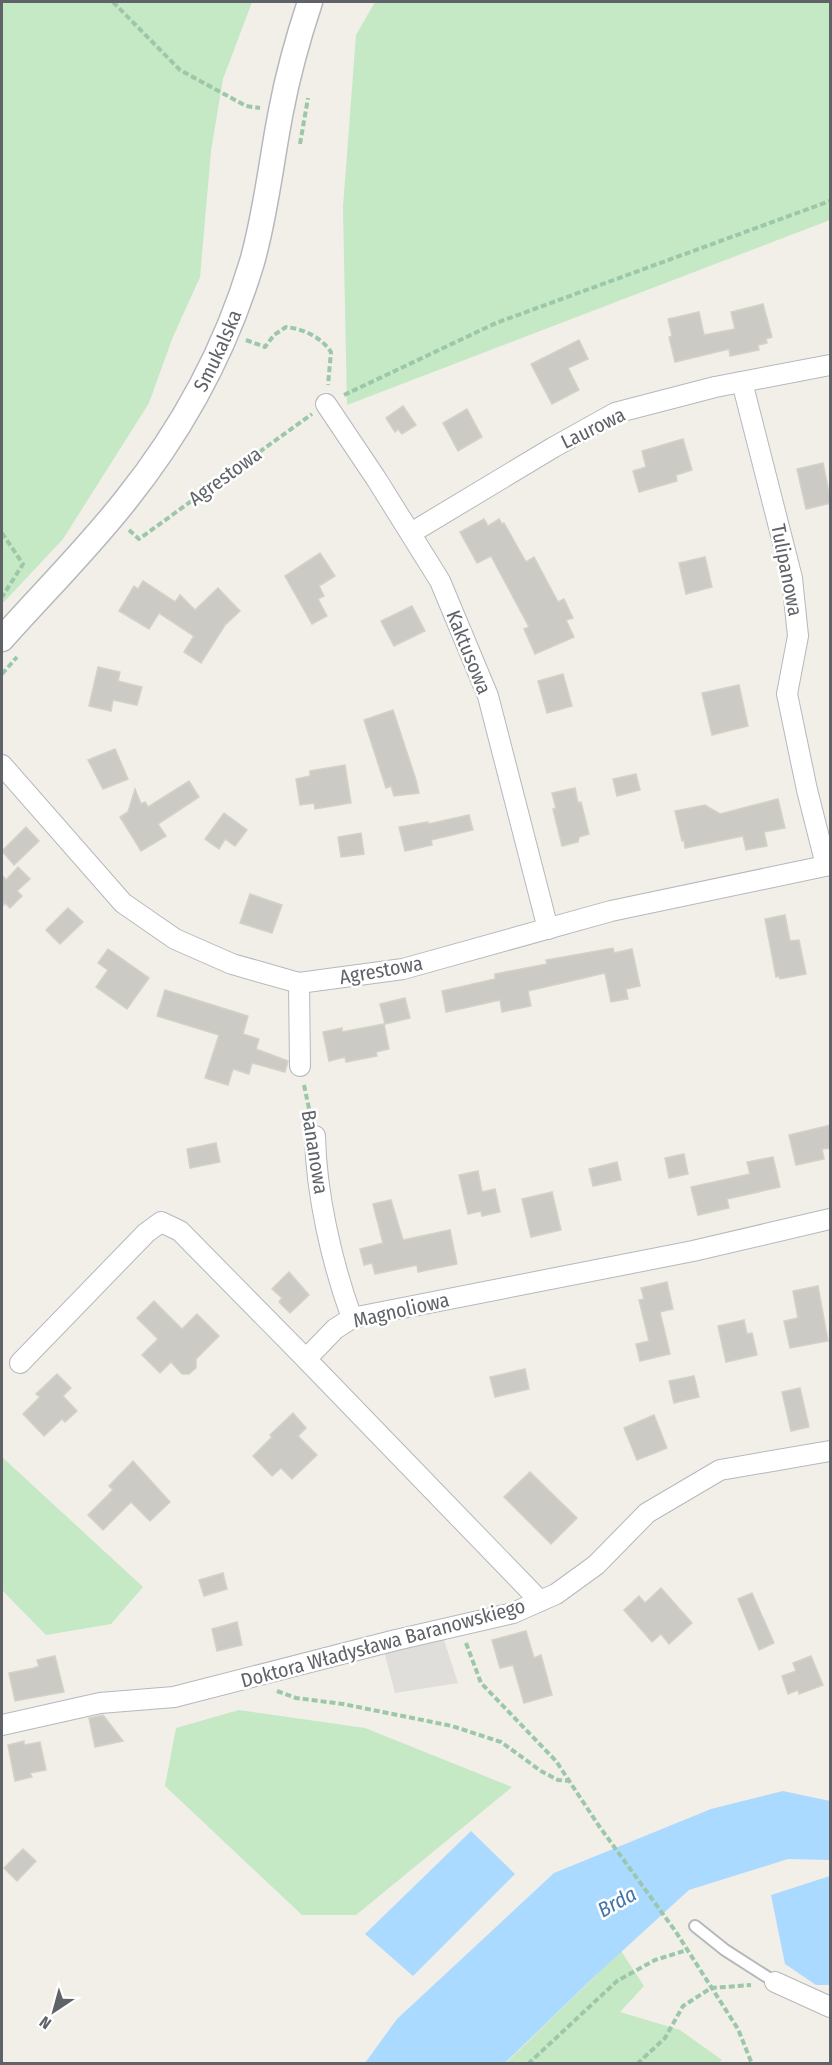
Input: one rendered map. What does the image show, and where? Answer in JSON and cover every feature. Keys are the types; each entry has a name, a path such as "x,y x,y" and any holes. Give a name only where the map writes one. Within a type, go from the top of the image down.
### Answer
{"street":[{"name":"Smukalska","path":"2,639 124,503 165,448 198,393 230,326 252,260 267,202 280,112 295,48 310,2"},
{"name":"Laurowa","path":"411,533 615,413 742,382 831,366"},
{"name":"Tulipanowa","path":"742,382 792,578 798,636 787,694 807,790 828,865"},
{"name":"Kaktusowa","path":"326,404 440,581 488,696 548,929"},
{"name":"Agrestowa","path":"2,765 123,903 175,939 232,963 298,983 403,969 611,911 828,865"},
{"path":"298,983 300,1066"},
{"name":"Bananowa","path":"315,1136 315,1162 319,1187 339,1285 352,1318"},
{"name":"Magnoliowa","path":"306,1359 335,1329 352,1318 693,1251 831,1219"},
{"path":"20,1363 146,1233 160,1222 180,1231 540,1601"},
{"name":"Doktora Władysława Baranowskiego","path":"2,1725 100,1703 174,1697 513,1613 556,1594 596,1565 647,1513 720,1470 831,1451"},
{"path":"775,1982 831,2007"}],"lane":[{"path":"695,1926 725,1950 775,1982"}],"path":[{"path":"113,2 180,70 246,106 280,112"},
{"path":"326,404 496,322 831,201"},
{"path":"244,340 265,347 286,327 324,341 332,352 326,404"},
{"name":"Agrestowa","path":"126,528 139,539 326,404"},
{"path":"2,533 23,564 2,597"},
{"name":"Bananowa","path":"300,1066 315,1136"},
{"path":"459,1626 481,1683 556,1761 599,1826 676,1932 738,2029 752,2064"},
{"path":"258,1676 266,1685 296,1698 343,1704 452,1726 501,1742 549,1776 558,1780 570,1781"},
{"path":"528,2064 617,1981 655,1960 687,1950"},
{"path":"636,2064 666,2038 683,2006 711,1988 775,1982"}],"shaded area":[{"path":"442,1634 458,1683 395,1693 384,1651"}],"green space":[{"path":"2,2 252,2 223,79 211,151 200,277 172,339 149,403 63,539 2,604"},
{"path":"375,2 830,2 830,220 347,405 343,207 356,35"},
{"path":"2,1457 143,1587 111,1624 46,1635 2,1590"},
{"path":"239,1710 365,1728 512,1787 356,1915 302,1915 165,1786 176,1728"},
{"path":"621,1951 644,1986 620,2012 680,2030 722,2060 717,2064 505,2064"}],"water":[{"name":"Brda","path":"783,1791 830,1801 830,1860 788,1859 689,1890 505,2063 365,2063 397,2019 554,1873 711,1809"},
{"path":"471,1831 515,1874 413,1976 365,1934"},
{"path":"830,1876 830,1985 816,1985 785,1964 771,1895"}],"building":[{"path":"763,304 772,337 766,339 767,343 758,345 759,350 730,356 729,349 675,362 669,337 672,336 668,319 699,312 704,335 735,329 731,312"},
{"path":"579,340 588,359 568,368 579,390 552,404 531,364"},
{"path":"403,406 416,425 402,434 398,429 395,432 386,418"},
{"path":"467,409 482,437 458,451 443,423"},
{"path":"683,439 692,470 676,475 677,481 639,492 633,471 646,467 642,451"},
{"path":"823,463 831,503 806,509 797,469"},
{"path":"484,519 488,526 499,519 502,524 504,523 526,562 534,557 558,602 564,599 573,618 566,620 574,637 535,654 524,629 529,627 491,556 477,563 460,532"},
{"path":"320,553 335,576 319,586 324,596 318,599 327,616 312,624 285,576"},
{"path":"705,557 712,587 686,594 679,563"},
{"path":"143,581 175,602 180,595 195,610 218,588 240,611 225,625 201,663 184,652 194,636 159,613 149,629 119,611 134,586 138,589"},
{"path":"412,606 425,631 394,646 381,621"},
{"path":"98,667 120,672 118,681 142,687 137,705 113,700 111,711 89,706"},
{"path":"563,674 572,706 547,713 538,681"},
{"path":"739,685 748,726 712,735 702,693"},
{"path":"393,710 419,793 394,796 391,786 386,788 364,720"},
{"path":"115,749 128,779 103,789 88,760"},
{"path":"345,765 351,803 315,809 314,803 300,805 296,779 310,776 310,771"},
{"path":"636,774 640,790 617,796 613,779"},
{"path":"189,781 199,797 158,824 166,836 141,851 120,817 128,812 135,789 141,804 145,802 148,807"},
{"path":"575,788 589,834 579,837 578,842 562,846 553,809 556,808 552,793"},
{"path":"778,799 785,828 764,832 767,846 746,850 743,836 685,848 675,811 705,805 720,814"},
{"path":"224,813 247,830 235,846 225,839 219,849 205,839"},
{"path":"469,815 473,830 431,840 432,845 405,851 399,827 428,822 428,824"},
{"path":"26,827 39,841 14,865 2,851"},
{"path":"361,833 364,854 341,857 338,837"},
{"path":"18,867 30,879 17,891 22,896 10,908 5,903 2,907 2,875 6,880"},
{"path":"250,894 282,905 272,933 240,923"},
{"path":"68,908 83,922 60,944 46,930"},
{"path":"785,915 790,941 799,940 806,974 780,979 779,976 776,977 765,919"},
{"path":"613,948 614,953 632,949 640,986 626,989 628,999 611,1002 605,973 528,991 531,1006 502,1012 500,1000 446,1012 442,991 495,979 495,974 547,964 546,960"},
{"path":"108,949 149,978 127,1009 96,987 108,970 98,963"},
{"path":"165,990 248,1016 243,1034 259,1039 256,1049 288,1061 285,1072 252,1063 249,1074 233,1069 228,1085 205,1078 219,1035 157,1016"},
{"path":"405,998 410,1018 385,1024 380,1004"},
{"path":"384,1024 389,1049 376,1052 377,1056 346,1062 345,1057 329,1061 323,1032 342,1028 342,1032"},
{"path":"831,1125 831,1148 822,1149 824,1159 796,1165 789,1135"},
{"path":"216,1143 220,1162 190,1168 187,1149"},
{"path":"684,1154 688,1174 669,1178 665,1158"},
{"path":"773,1157 780,1187 727,1199 729,1208 698,1215 691,1187 750,1174 747,1162"},
{"path":"617,1162 621,1180 593,1186 589,1169"},
{"path":"478,1171 482,1192 495,1189 500,1212 482,1216 481,1211 468,1214 459,1175"},
{"path":"552,1192 561,1230 531,1237 522,1199"},
{"path":"391,1200 403,1240 450,1230 457,1264 418,1272 417,1265 375,1274 372,1263 364,1265 360,1249 383,1243 373,1204"},
{"path":"289,1272 309,1295 290,1313 279,1302 282,1298 272,1289"},
{"path":"667,1282 673,1309 660,1312 670,1354 640,1361 636,1344 649,1341 639,1300 644,1299 641,1288"},
{"path":"818,1286 828,1341 790,1348 784,1321 798,1318 793,1291"},
{"path":"154,1301 182,1329 197,1314 219,1336 196,1359 196,1368 189,1374 182,1374 171,1362 160,1373 142,1355 158,1339 137,1318"},
{"path":"744,1320 747,1334 752,1333 757,1355 726,1362 718,1326"},
{"path":"525,1369 529,1389 495,1397 490,1377"},
{"path":"57,1374 71,1388 63,1396 77,1411 65,1422 62,1419 44,1436 23,1414 40,1397 36,1394"},
{"path":"694,1376 699,1397 674,1403 669,1381"},
{"path":"800,1388 809,1427 791,1431 782,1392"},
{"path":"293,1413 306,1428 298,1436 317,1455 292,1479 281,1468 272,1476 253,1456 272,1437 270,1435"},
{"path":"654,1415 667,1448 637,1460 624,1428"},
{"path":"133,1461 170,1502 150,1521 131,1502 103,1530 88,1515 113,1490 109,1486"},
{"path":"530,1472 577,1518 551,1544 504,1497"},
{"path":"223,1573 227,1589 204,1596 199,1580"},
{"path":"661,1588 692,1623 669,1644 661,1634 652,1642 624,1610 639,1596 645,1603"},
{"path":"752,1593 774,1643 759,1650 738,1599"},
{"path":"237,1622 242,1645 217,1651 212,1629"},
{"path":"526,1631 534,1658 541,1655 552,1695 524,1703 513,1665 500,1668 492,1640"},
{"path":"55,1656 64,1692 15,1701 9,1673 34,1668 39,1666 37,1660"},
{"path":"811,1656 823,1685 799,1694 798,1690 788,1694 782,1676 796,1671 793,1663"},
{"path":"103,1715 123,1741 95,1747 89,1718"},
{"path":"24,1741 24,1745 40,1742 46,1770 30,1773 32,1777 15,1781 8,1745"},
{"path":"23,1849 36,1861 17,1881 4,1868"}]}
